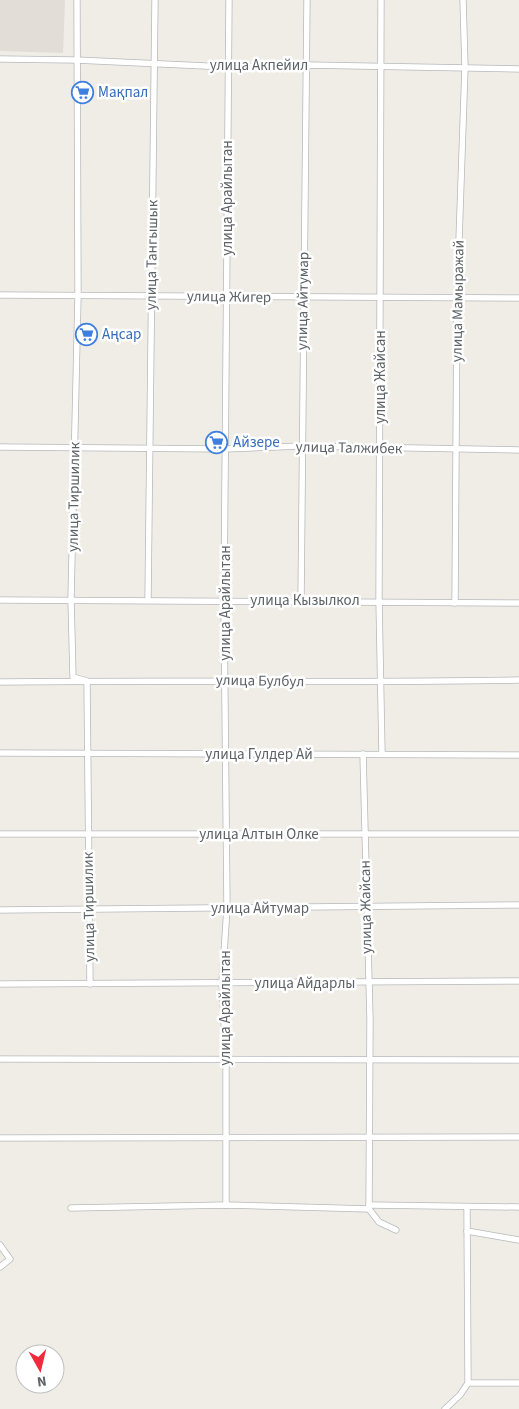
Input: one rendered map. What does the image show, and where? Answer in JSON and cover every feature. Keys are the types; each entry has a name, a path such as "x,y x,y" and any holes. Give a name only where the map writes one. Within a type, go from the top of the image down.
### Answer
{"street":[{"name":"улица Тиршилик","path":"77,0 78,296 71,599 73,677 87,681 90,984"},
{"name":"улица Тангышык","path":"148,600 148,447 152,296 155,0"},
{"name":"улица Арайлытан","path":"226,1205 224,1137 226,1058 222,983 227,908 224,600 228,0"},
{"name":"улица Айтумар","path":"300,601 307,0"},
{"name":"улица Жайсан","path":"382,0 379,600 382,754"},
{"name":"улица Мамыражай","path":"455,603 457,298 464,67 463,0"},
{"name":"улица Акпейил","path":"0,59 227,66 306,64 381,68 464,67 519,69"},
{"name":"улица Жигер","path":"0,295 226,298 519,298"},
{"name":"улица Талжибек","path":"0,447 225,449 302,446 519,450"},
{"name":"улица Кызылкол","path":"0,600 379,600 519,603"},
{"name":"улица Булбул","path":"0,682 519,680"},
{"name":"улица Гулдер Ай","path":"0,753 519,755"},
{"name":"улица Жайсан","path":"363,754 370,1059 369,1207"},
{"name":"улица Алтын Олке","path":"0,834 519,834"},
{"name":"улица Айтумар","path":"0,910 519,906"},
{"name":"улица Айдарлы","path":"0,984 519,982"},
{"path":"0,1059 519,1060"},
{"path":"0,1138 519,1137"},
{"path":"71,1208 226,1205 519,1207"},
{"path":"369,1207 379,1222 396,1230"},
{"path":"445,1409 460,1395 468,1384 467,1207"},
{"path":"467,1231 519,1240"},
{"path":"0,1245 10,1259 0,1267"},
{"path":"468,1384 519,1383"}],"shaded area":[{"path":"0,0 65,0 63,53 0,51"}],"place":[{"name":"Мақпал","path":"82,92"},
{"name":"Аңсар","path":"86,334"},
{"name":"Айзере","path":"217,442"}]}
